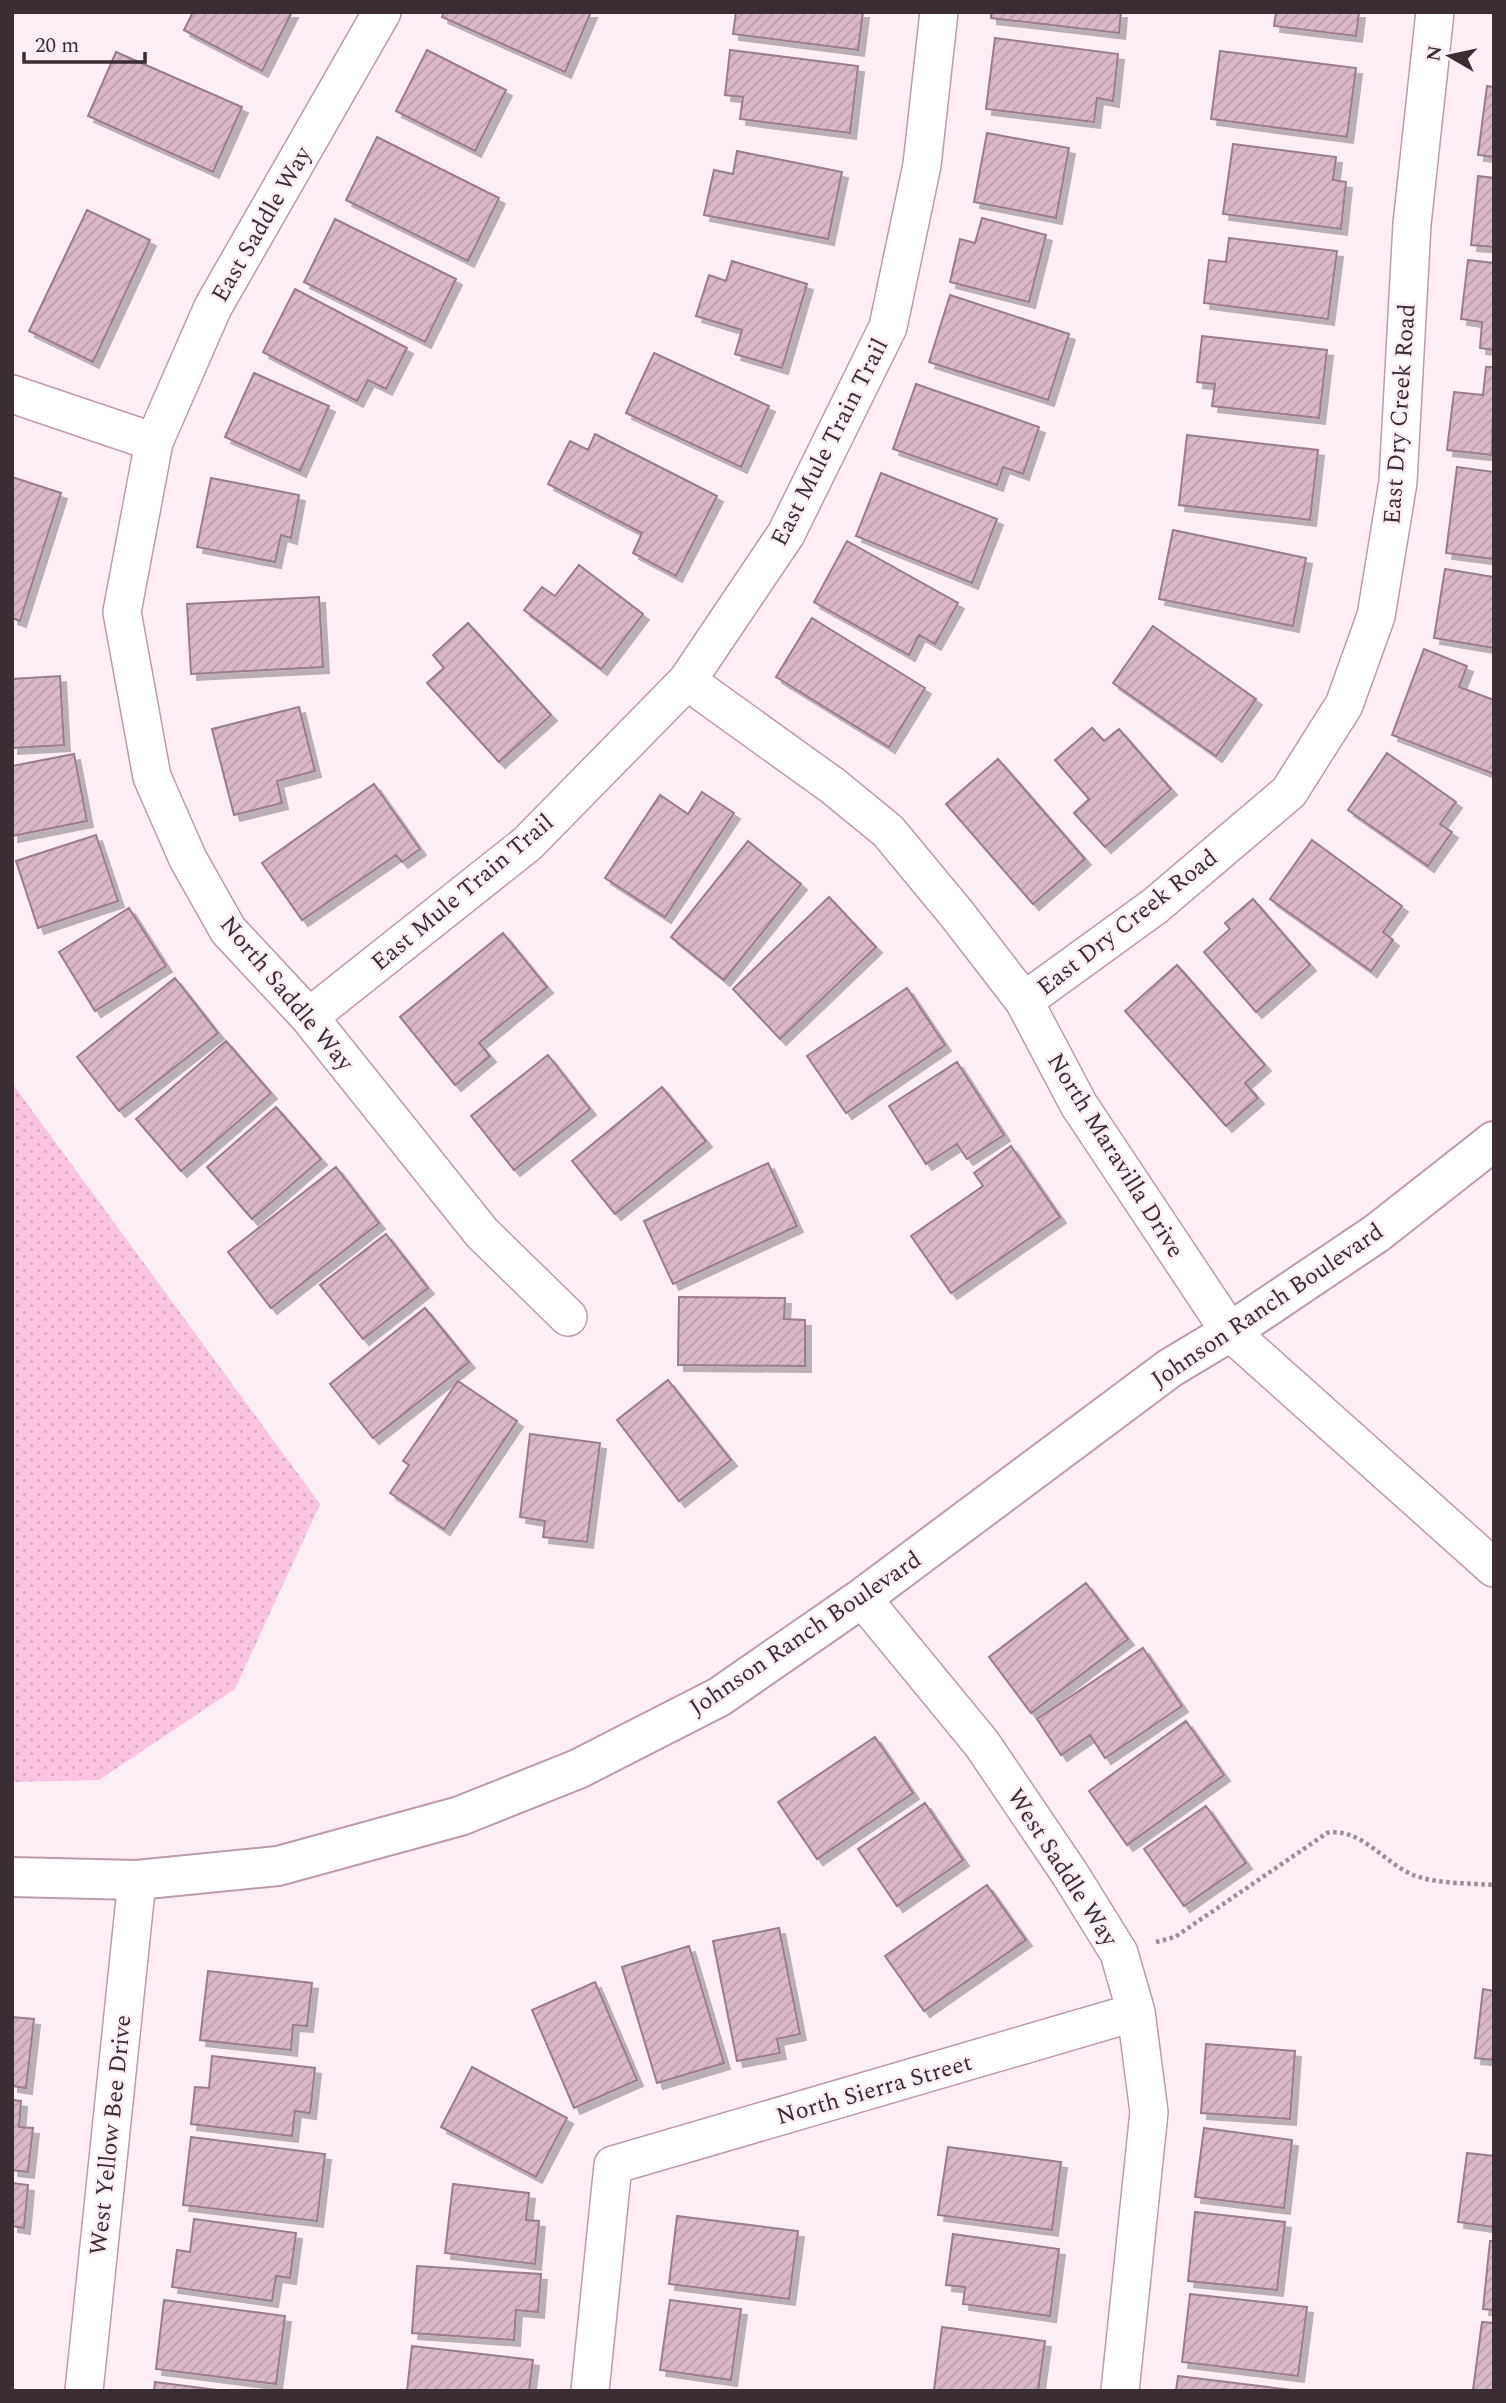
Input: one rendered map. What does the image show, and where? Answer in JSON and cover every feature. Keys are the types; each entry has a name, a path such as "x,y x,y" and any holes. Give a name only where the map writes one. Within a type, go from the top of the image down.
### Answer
{"street":[{"name":"East Saddle Way","path":"154,442 214,307 382,12"},
{"name":"East Mule Train Trail","path":"309,1017 527,844 687,681 786,534 888,327 922,165 939,12"},
{"name":"East Dry Creek Road","path":"1024,1001 1155,906 1289,792 1344,705 1376,616 1398,482 1412,225 1435,12"},
{"path":"12,394 154,442"},
{"name":"North Saddle Way","path":"154,442 122,612 152,777 188,859 228,930 309,1017 482,1233 568,1317"},
{"name":"North Maravilla Drive","path":"687,681 833,786 888,831 1024,1001 1079,1105 1230,1332 1494,1568"},
{"name":"Johnson Ranch Boulevard","path":"12,1877 137,1880 278,1866 460,1816 578,1769 719,1697 862,1598 1170,1368 1230,1332 1377,1233 1494,1141"},
{"name":"West Saddle Way","path":"862,1598 982,1744 1070,1874 1119,1953 1136,2012 1149,2112 1120,2391"},
{"name":"West Yellow Bee Drive","path":"83,2391 137,1880"},
{"name":"North Sierra Street","path":"590,2391 613,2165 1136,2012"}],"path":[{"path":"1119,1953 1175,1937 1327,1833 1339,1830 1368,1844 1412,1874 1436,1880 1494,1885"}],"shaded area":[{"path":"12,1083 320,1504 235,1689 99,1780 12,1782"}],"building":[{"path":"193,12 292,12 262,71 184,30"},
{"path":"444,12 591,12 565,72 442,17"},
{"path":"736,12 863,12 858,50 733,34"},
{"path":"991,12 1121,12 1119,33 991,18"},
{"path":"1276,12 1359,12 1356,36 1274,26"},
{"path":"995,38 1118,54 1113,101 1097,98 1094,122 986,109"},
{"path":"427,50 506,90 475,151 396,111"},
{"path":"730,50 858,66 850,133 740,119 743,97 725,95"},
{"path":"1220,51 1356,68 1347,137 1211,119"},
{"path":"116,52 242,107 213,172 88,116"},
{"path":"1487,86 1494,87 1494,157 1478,155"},
{"path":"987,133 1069,148 1056,218 974,202"},
{"path":"377,137 499,198 468,261 346,200"},
{"path":"1233,144 1336,157 1333,180 1346,182 1341,229 1223,214"},
{"path":"737,151 842,172 828,239 704,215 714,170 733,174"},
{"path":"1478,176 1494,178 1494,247 1471,245"},
{"path":"87,210 150,240 93,362 29,331"},
{"path":"982,218 1046,235 1029,302 950,282 960,239 975,243"},
{"path":"335,219 456,279 425,342 304,282"},
{"path":"1229,238 1337,251 1328,319 1204,303 1209,260 1226,262"},
{"path":"1468,260 1494,263 1494,350 1480,348 1482,322 1461,319"},
{"path":"732,261 807,284 782,368 735,354 742,330 696,316 709,275 726,281"},
{"path":"295,289 407,348 386,389 368,380 357,401 263,352"},
{"path":"950,295 1069,334 1048,400 929,362"},
{"path":"1202,336 1327,350 1319,418 1212,406 1215,384 1197,382"},
{"path":"654,353 769,406 741,467 626,413"},
{"path":"1486,367 1494,367 1492,455 1447,450 1454,392 1483,395"},
{"path":"254,373 329,406 300,471 225,437"},
{"path":"916,384 1039,427 1023,474 1003,467 997,485 893,449"},
{"path":"595,434 717,496 676,576 633,553 642,533 548,484 570,441 588,450"},
{"path":"1187,435 1318,450 1310,520 1179,505"},
{"path":"1457,467 1494,472 1494,559 1446,553"},
{"path":"881,473 997,519 972,583 856,536"},
{"path":"12,477 61,493 20,621 12,618"},
{"path":"211,478 299,495 291,538 281,535 275,562 197,547"},
{"path":"1173,530 1306,558 1293,626 1159,599"},
{"path":"847,541 958,603 935,644 919,635 909,655 814,602"},
{"path":"579,565 643,614 601,669 524,610 542,587 555,596"},
{"path":"1445,569 1494,577 1494,648 1434,638"},
{"path":"319,597 323,667 191,674 187,604"},
{"path":"812,618 925,688 889,747 776,677"},
{"path":"468,623 551,715 499,762 427,683 444,668 433,655"},
{"path":"1153,626 1256,699 1216,756 1113,683"},
{"path":"1424,649 1467,666 1459,687 1494,700 1494,774 1392,735"},
{"path":"60,676 64,745 12,748 12,679"},
{"path":"299,707 315,771 277,781 282,803 234,815 212,729"},
{"path":"1092,728 1104,741 1119,729 1171,789 1105,847 1074,813 1089,799 1055,760"},
{"path":"1387,753 1456,802 1440,824 1452,832 1428,866 1348,810"},
{"path":"74,754 87,821 12,836 12,766"},
{"path":"998,759 1085,859 1033,904 946,804"},
{"path":"374,784 420,849 402,862 396,855 302,920 262,863"},
{"path":"702,792 734,813 665,917 605,878 660,795 688,814"},
{"path":"96,835 118,901 38,928 16,861"},
{"path":"1312,840 1402,906 1383,932 1393,940 1371,971 1270,899"},
{"path":"748,841 801,884 724,980 671,937"},
{"path":"829,897 876,947 780,1039 733,989"},
{"path":"1253,899 1310,965 1256,1012 1204,952 1230,929 1225,923"},
{"path":"129,908 166,966 95,1011 59,952"},
{"path":"503,933 547,987 479,1043 490,1056 455,1085 400,1017"},
{"path":"1177,965 1265,1065 1245,1083 1258,1098 1226,1126 1125,1011"},
{"path":"175,978 218,1033 119,1111 77,1057"},
{"path":"907,988 945,1045 846,1113 807,1056"},
{"path":"226,1041 271,1093 181,1171 136,1119"},
{"path":"548,1055 590,1109 514,1170 471,1116"},
{"path":"957,1062 1004,1135 967,1159 957,1144 926,1164 889,1106"},
{"path":"662,1087 706,1141 615,1214 572,1161"},
{"path":"276,1107 321,1159 252,1219 207,1167"},
{"path":"1011,1146 1060,1217 951,1293 911,1236 983,1186 974,1173"},
{"path":"768,1163 797,1226 673,1284 644,1221"},
{"path":"336,1167 379,1223 271,1308 228,1252"},
{"path":"386,1234 428,1288 363,1339 320,1285"},
{"path":"679,1297 785,1298 784,1319 805,1320 805,1366 678,1365"},
{"path":"425,1308 469,1362 373,1438 330,1384"},
{"path":"668,1380 731,1460 679,1501 617,1420"},
{"path":"458,1381 517,1421 444,1529 390,1493 409,1465 403,1461"},
{"path":"530,1434 600,1443 587,1542 543,1537 545,1521 520,1517"},
{"path":"1086,1583 1128,1639 1031,1713 989,1657"},
{"path":"1143,1648 1182,1706 1105,1758 1090,1735 1061,1755 1037,1719"},
{"path":"1186,1721 1224,1775 1127,1845 1089,1791"},
{"path":"875,1737 913,1793 817,1859 778,1802"},
{"path":"925,1803 963,1860 897,1906 858,1849"},
{"path":"1206,1806 1246,1863 1184,1906 1144,1849"},
{"path":"987,1885 1026,1940 924,2011 885,1956"},
{"path":"779,1928 800,2034 777,2039 780,2053 737,2061 713,1941"},
{"path":"689,1946 724,2063 657,2083 622,1967"},
{"path":"208,1971 312,1983 307,2026 293,2025 291,2050 200,2040"},
{"path":"595,1982 637,2080 574,2108 532,2010"},
{"path":"1483,1989 1494,1991 1494,2060 1475,2058"},
{"path":"12,2017 34,2019 26,2088 12,2086"},
{"path":"1206,2044 1295,2051 1290,2119 1201,2113"},
{"path":"212,2056 315,2068 310,2113 295,2111 292,2136 191,2124 195,2087 209,2088"},
{"path":"472,2067 567,2118 536,2177 441,2127"},
{"path":"12,2100 21,2101 19,2127 33,2128 28,2172 12,2170"},
{"path":"1204,2128 1292,2140 1284,2208 1195,2197"},
{"path":"191,2137 325,2154 317,2221 183,2205"},
{"path":"948,2147 1061,2162 1052,2230 938,2215"},
{"path":"1467,2153 1494,2156 1494,2227 1458,2222"},
{"path":"12,2183 28,2185 24,2228 12,2226"},
{"path":"453,2184 529,2193 526,2220 539,2221 535,2264 445,2253"},
{"path":"1195,2212 1285,2222 1277,2290 1188,2281"},
{"path":"677,2216 798,2231 789,2299 669,2284"},
{"path":"194,2219 296,2233 290,2278 276,2276 272,2301 172,2287 177,2250 190,2252"},
{"path":"953,2234 1059,2249 1050,2316 963,2304 965,2287 946,2285"},
{"path":"1490,2241 1494,2241 1494,2310 1483,2309"},
{"path":"417,2266 541,2274 538,2312 516,2310 514,2340 412,2333"},
{"path":"1190,2294 1307,2307 1298,2376 1182,2362"},
{"path":"164,2300 285,2316 276,2384 156,2369"},
{"path":"670,2300 741,2309 731,2380 660,2370"},
{"path":"1482,2322 1494,2323 1494,2391 1473,2390"},
{"path":"942,2327 1045,2341 1038,2391 934,2390"},
{"path":"412,2346 533,2360 529,2391 407,2391"},
{"path":"1178,2376 1300,2391 1176,2391"},
{"path":"155,2382 225,2391 154,2391"}]}
